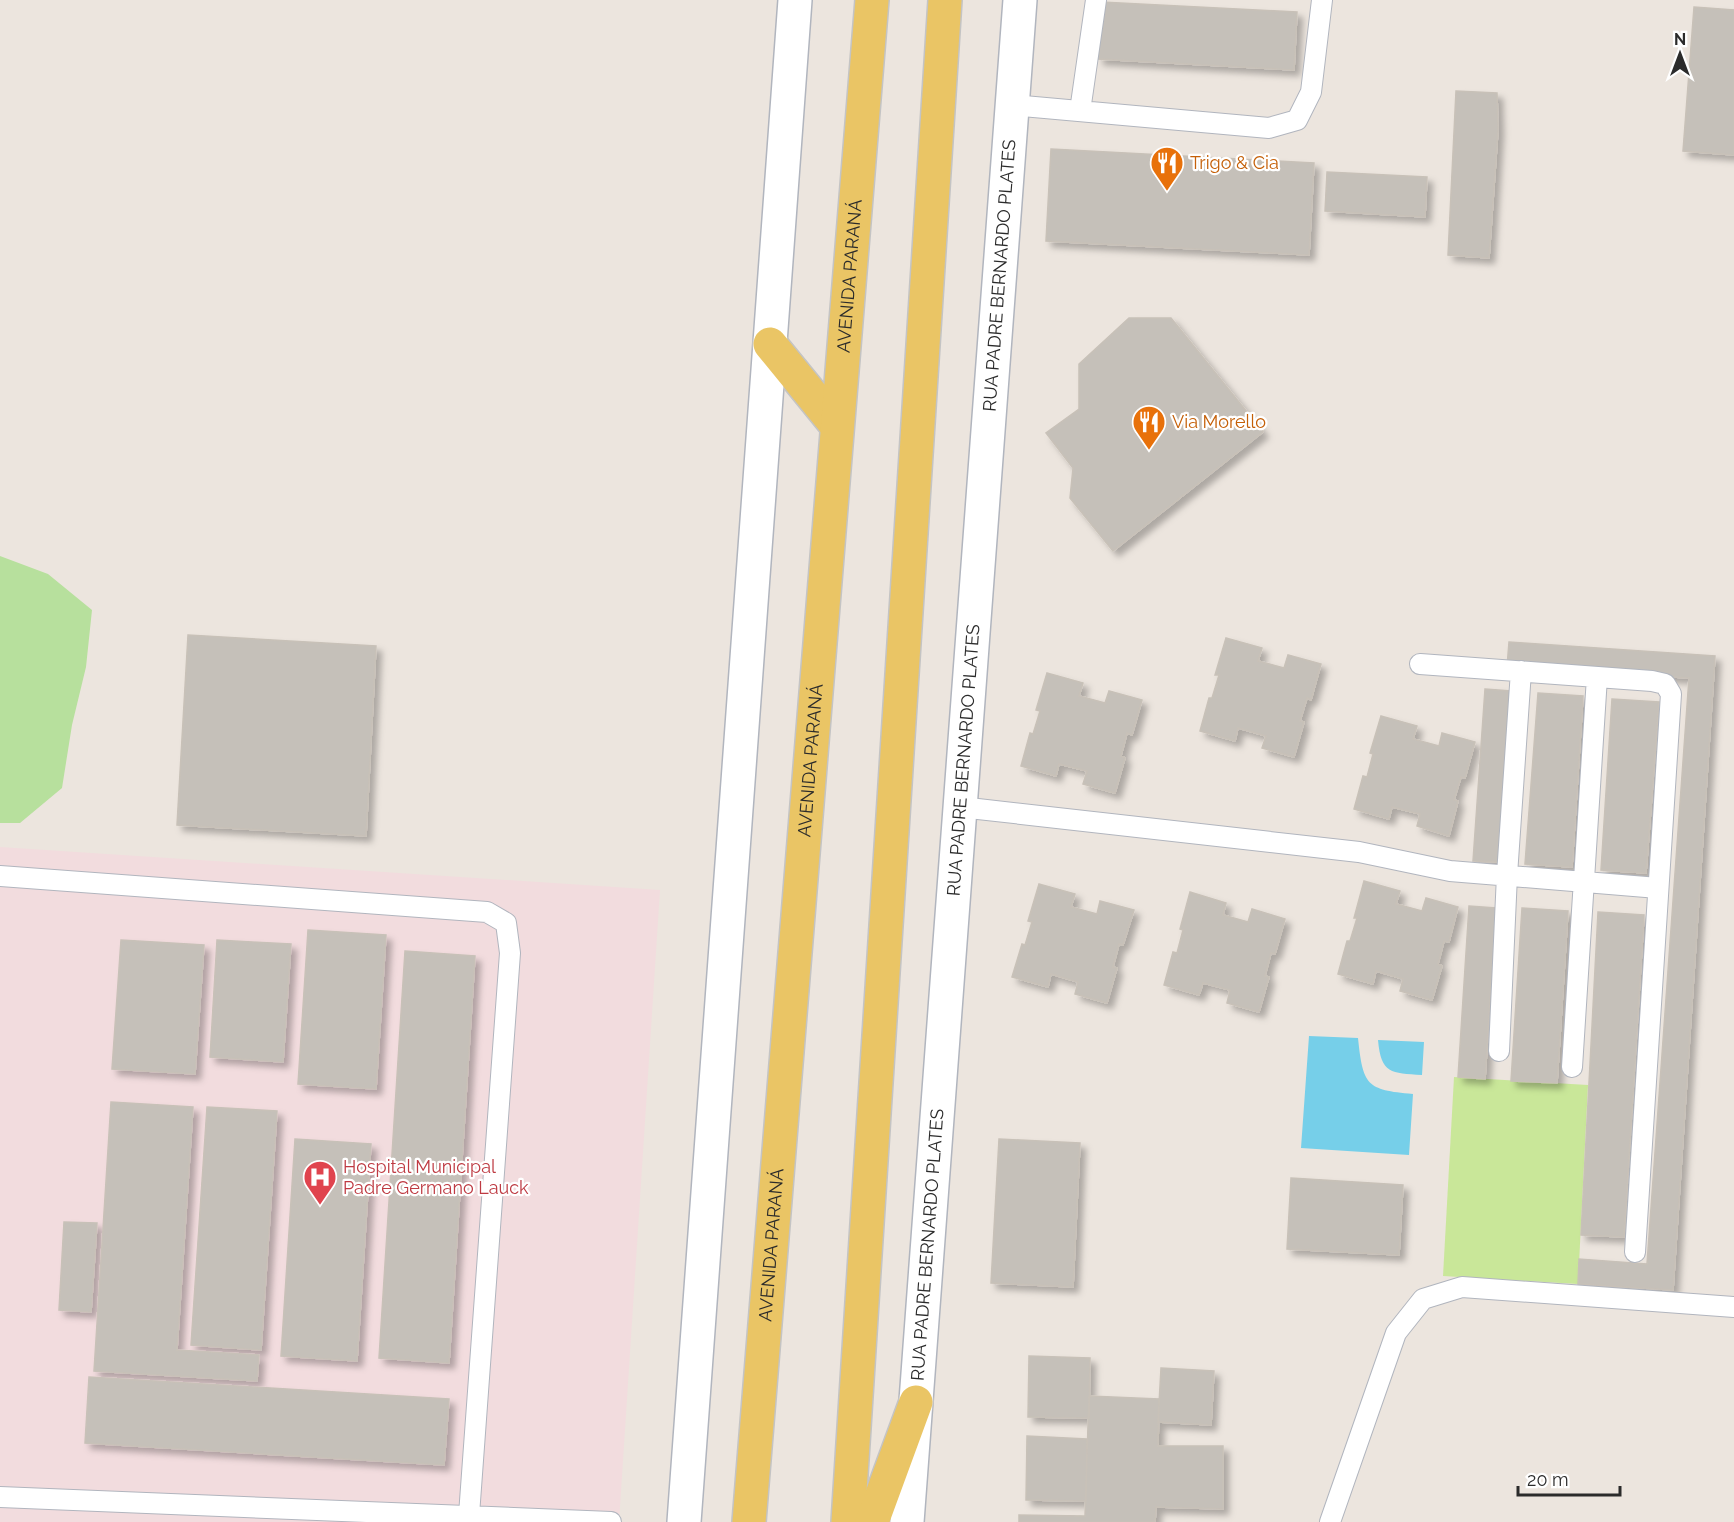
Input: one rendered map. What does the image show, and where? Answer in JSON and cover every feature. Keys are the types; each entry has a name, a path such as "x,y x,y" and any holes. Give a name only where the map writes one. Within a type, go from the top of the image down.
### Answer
{"main road":[{"name":"AVENIDA PARANÁ","path":"749,1522 872,0"},
{"path":"848,1522 945,0"},
{"path":"770,344 837,426"},
{"path":"872,1522 916,1401"}],"street":[{"path":"684,1522 795,0"},
{"name":"RUA PADRE BERNARDO PLATES","path":"907,1522 1020,0"}],"lane":[{"path":"1080,111 1096,0"},
{"path":"1012,105 1269,128 1297,120 1311,92 1322,0"},
{"path":"1420,664 1652,681 1665,684 1671,694 1635,1252"},
{"path":"1499,1051 1507,875 1521,671"},
{"path":"1572,1067 1597,677"},
{"path":"960,807 1359,852 1450,871 1658,888"},
{"path":"0,876 487,912 506,923 510,953 469,1515"},
{"path":"1330,1522 1396,1333 1423,1299 1462,1287 1734,1307"},
{"path":"0,1497 611,1522"}],"shaded area":[{"name":"Hospital Municipal Padre Germano Lauck","path":"0,847 660,890 619,1522 0,1522"}],"green space":[{"path":"0,556 48,574 92,610 86,667 72,725 62,788 20,823 0,823"},
{"path":"1454,1077 1588,1085 1578,1284 1443,1276"}],"water":[{"path":"1309,1036 1358,1038 1362,1066 1370,1082 1385,1090 1413,1094 1409,1155 1301,1148"},
{"path":"1378,1040 1424,1042 1422,1075 1395,1072 1390,1069 1382,1060"}],"building":[{"path":"1101,2 1297,12 1294,70 1098,59"},
{"path":"1694,7 1734,10 1734,155 1683,151"},
{"path":"1456,91 1497,93 1498,130 1489,258 1448,255"},
{"path":"1051,149 1314,163 1309,255 1046,241"},
{"path":"1327,172 1427,177 1425,217 1325,211"},
{"name":"Via Morello","path":"1129,318 1171,318 1263,432 1113,551 1070,498 1073,468 1046,433 1079,409 1079,364"},
{"path":"188,635 376,646 366,836 177,825"},
{"path":"1226,638 1262,648 1258,661 1284,668 1288,655 1321,664 1311,700 1307,698 1300,721 1304,722 1294,757 1262,748 1266,736 1238,728 1235,741 1200,731 1209,698 1212,698 1219,675 1215,675"},
{"path":"1509,642 1715,656 1673,1290 1578,1284 1579,1259 1647,1264 1689,678 1507,667"},
{"path":"1047,673 1083,683 1079,696 1105,703 1109,691 1142,700 1132,735 1127,733 1121,756 1125,758 1115,793 1083,784 1087,771 1059,764 1056,776 1021,766 1030,733 1033,734 1040,711 1036,710"},
{"path":"1485,689 1511,691 1500,862 1473,861"},
{"path":"1538,693 1583,696 1572,867 1525,864"},
{"path":"1612,699 1659,702 1646,873 1601,870"},
{"path":"1381,716 1417,726 1413,739 1439,746 1442,733 1475,742 1465,778 1461,777 1454,800 1458,801 1449,836 1417,826 1420,814 1392,807 1389,819 1354,809 1363,776 1367,777 1373,754 1370,753"},
{"path":"1364,881 1400,891 1396,904 1422,911 1426,898 1458,907 1449,942 1444,941 1438,964 1442,966 1432,1000 1400,991 1403,979 1376,971 1373,984 1338,974 1347,941 1350,941 1357,918 1354,918"},
{"path":"1039,884 1075,894 1071,907 1097,914 1100,901 1134,910 1123,945 1119,944 1113,967 1117,968 1107,1003 1075,994 1078,982 1051,974 1048,987 1012,977 1022,944 1025,945 1032,922 1028,921"},
{"path":"1190,892 1226,903 1223,915 1248,922 1252,909 1285,919 1275,954 1271,953 1265,976 1269,977 1259,1012 1227,1003 1230,990 1203,983 1199,995 1164,985 1173,952 1177,953 1183,930 1180,929"},
{"path":"1469,906 1496,908 1485,1079 1458,1077"},
{"path":"1522,908 1568,911 1557,1083 1511,1081"},
{"path":"1598,912 1644,915 1624,1237 1581,1235"},
{"path":"308,930 386,935 376,1089 298,1084"},
{"path":"121,940 204,945 195,1074 112,1069"},
{"path":"217,940 291,944 283,1062 210,1057"},
{"path":"405,951 475,956 449,1363 379,1358"},
{"path":"111,1102 193,1107 177,1350 259,1355 257,1381 94,1371"},
{"path":"207,1107 277,1111 261,1350 191,1345"},
{"path":"295,1139 371,1144 357,1361 281,1356"},
{"path":"999,1139 1080,1143 1073,1287 991,1283"},
{"path":"1291,1178 1403,1185 1399,1255 1287,1249"},
{"path":"64,1222 97,1223 91,1312 59,1310"},
{"path":"1029,1356 1090,1358 1089,1418 1028,1417"},
{"path":"1161,1368 1214,1371 1211,1425 1158,1422"},
{"path":"89,1377 449,1399 444,1465 85,1443"},
{"path":"1089,1396 1159,1399 1158,1446 1223,1446 1223,1509 1156,1507 1155,1522 1019,1522 1019,1515 1085,1516"},
{"path":"1027,1436 1087,1439 1086,1501 1026,1500"}],"place":[{"name":"Trigo & Cia","path":"1167,192"},
{"name":"Via Morello","path":"1149,451"},
{"name":"Hospital Municipal Padre Germano Lauck","path":"320,1206"}]}
